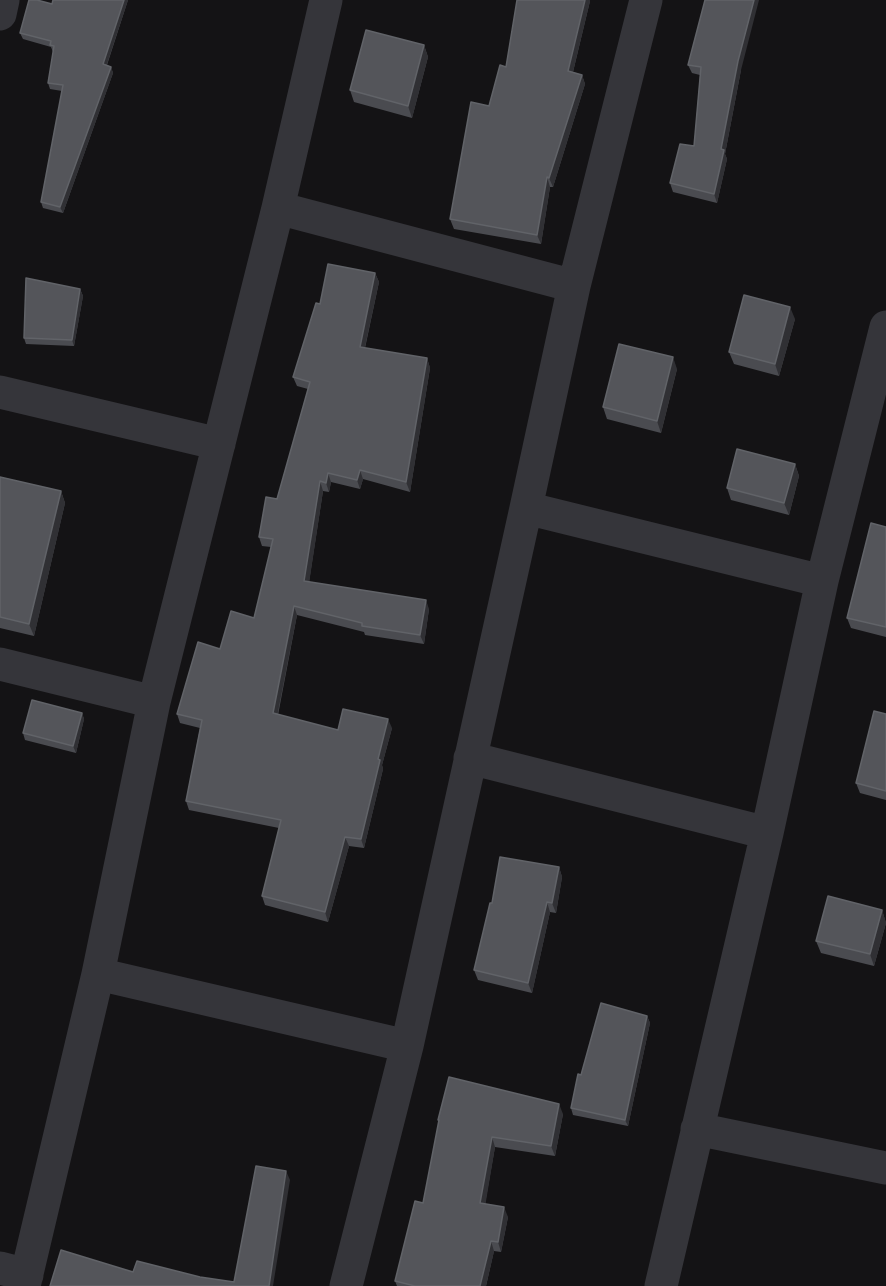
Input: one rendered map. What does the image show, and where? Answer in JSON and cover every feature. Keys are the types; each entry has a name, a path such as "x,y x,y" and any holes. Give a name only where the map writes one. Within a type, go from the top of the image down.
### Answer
{"street":[{"path":"0,14 3,0"},
{"path":"17,1276 98,974 154,702 279,208 326,0"},
{"path":"346,1286 407,1046 574,286 646,0"},
{"path":"279,208 574,286"},
{"path":"661,1286 822,581 884,346"},
{"path":"0,392 219,444"},
{"path":"526,508 822,581"},
{"path":"0,664 154,702"},
{"path":"470,758 766,832"},
{"path":"98,974 407,1046"},
{"path":"697,1129 886,1168"}],"building":[{"path":"29,0 52,4 53,0 124,0 103,64 111,67 60,207 41,202 63,85 48,83 54,46 50,45 51,41 20,33"},
{"path":"517,0 585,0 568,71 582,75 549,178 547,177 537,235 450,219 471,102 489,106 500,65 506,67"},
{"path":"705,0 754,0 738,61 721,149 724,150 714,194 670,183 680,144 694,146 701,67 688,65"},
{"path":"366,30 424,45 408,106 350,90"},
{"path":"328,264 375,273 360,347 427,358 406,482 360,470 357,480 328,473 326,483 320,481 304,581 426,600 420,635 362,626 362,623 294,606 273,713 338,730 343,709 388,719 361,839 345,837 325,912 262,896 281,820 186,801 202,720 177,714 198,642 220,649 231,611 254,618 273,539 259,537 266,497 277,499 310,382 293,377 316,303 320,304"},
{"path":"26,278 80,289 72,340 24,338"},
{"path":"744,295 790,307 775,364 729,352"},
{"path":"619,344 673,357 657,421 603,407"},
{"path":"737,449 795,464 784,503 727,488"},
{"path":"0,477 61,491 29,624 0,617"},
{"path":"871,523 886,527 886,627 847,618"},
{"path":"32,700 82,713 73,746 23,733"},
{"path":"874,711 886,714 886,791 856,783"},
{"path":"500,857 559,867 552,903 547,902 528,983 474,970 490,903 492,903"},
{"path":"828,896 882,910 870,954 816,941"},
{"path":"601,1003 647,1016 625,1120 571,1108 578,1074 581,1075"},
{"path":"449,1077 559,1104 551,1146 492,1137 480,1203 504,1207 498,1242 491,1241 480,1286 415,1286 395,1281 415,1201 423,1203 438,1120"},
{"path":"256,1166 286,1171 269,1286 50,1286 61,1250 133,1272 137,1261 200,1277 234,1282"}]}
